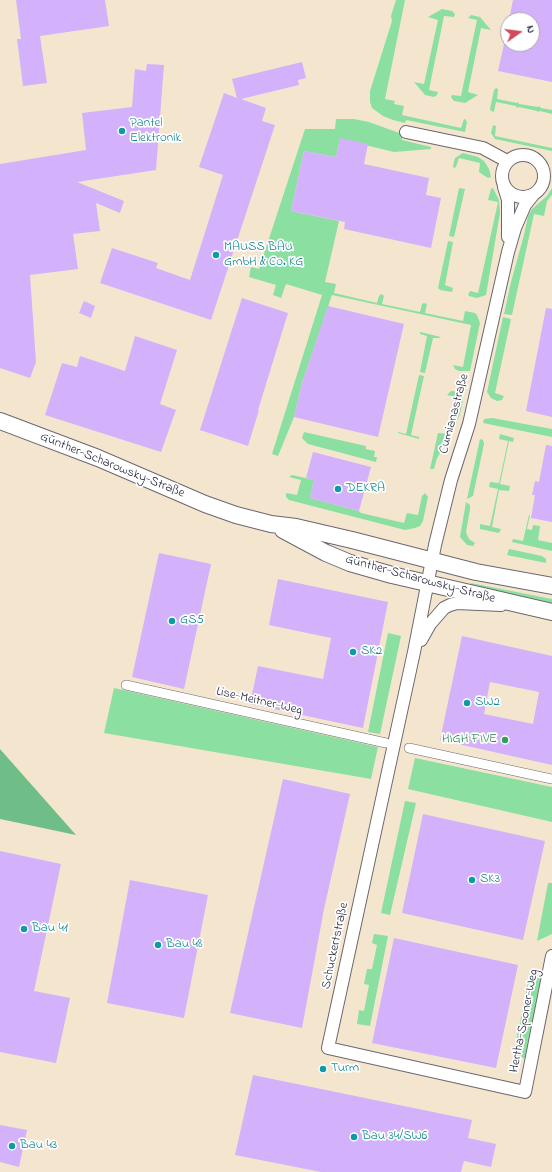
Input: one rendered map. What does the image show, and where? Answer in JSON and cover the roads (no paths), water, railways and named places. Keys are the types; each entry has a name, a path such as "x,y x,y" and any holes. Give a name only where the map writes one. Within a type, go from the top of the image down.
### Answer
{"street":[{"path":"406,132 483,148 507,162"},
{"name":"Cumianastraße","path":"427,583 451,480 469,424 508,252 515,228 525,205 533,195 538,192 544,182 548,169 537,160 526,155 512,157 507,162 502,173 502,180 508,200 508,252"},
{"path":"504,187 513,195 519,197 533,195"},
{"name":"Günther-Scharowsky-Straße","path":"0,421 104,461 205,504 236,515 271,524 296,527 506,578 552,586"},
{"name":"Günther-Scharowsky-Straße","path":"271,524 326,553 350,563 392,575 516,605 552,612"},
{"name":"Schuckertstraße","path":"427,583 414,652 328,1048 525,1092"},
{"name":"Schuckertstraße","path":"414,652 430,624 444,608 450,605 457,603 516,605"},
{"name":"Lise-Meitner-Weg","path":"126,685 386,743"},
{"path":"409,748 552,779"},
{"name":"Hertha-Sponer-Weg","path":"525,1092 552,956"}],"place":[{"name":"Pantel Elektronik","path":"122,131"},
{"name":"MAUSS BAU GmbH & Co. KG","path":"216,255"},
{"name":"DEKRA","path":"338,489"},
{"name":"GS5","path":"172,621"},
{"name":"SK2","path":"353,652"},
{"name":"SW2","path":"467,703"},
{"name":"HIGH FIVE","path":"505,740"},
{"name":"SK3","path":"472,880"},
{"name":"Bau 41","path":"24,929"},
{"name":"Bau 48","path":"158,945"},
{"name":"Turm","path":"323,1069"},
{"name":"Bau 34/SW6","path":"354,1137"},
{"name":"Bau 43","path":"12,1146"}]}
